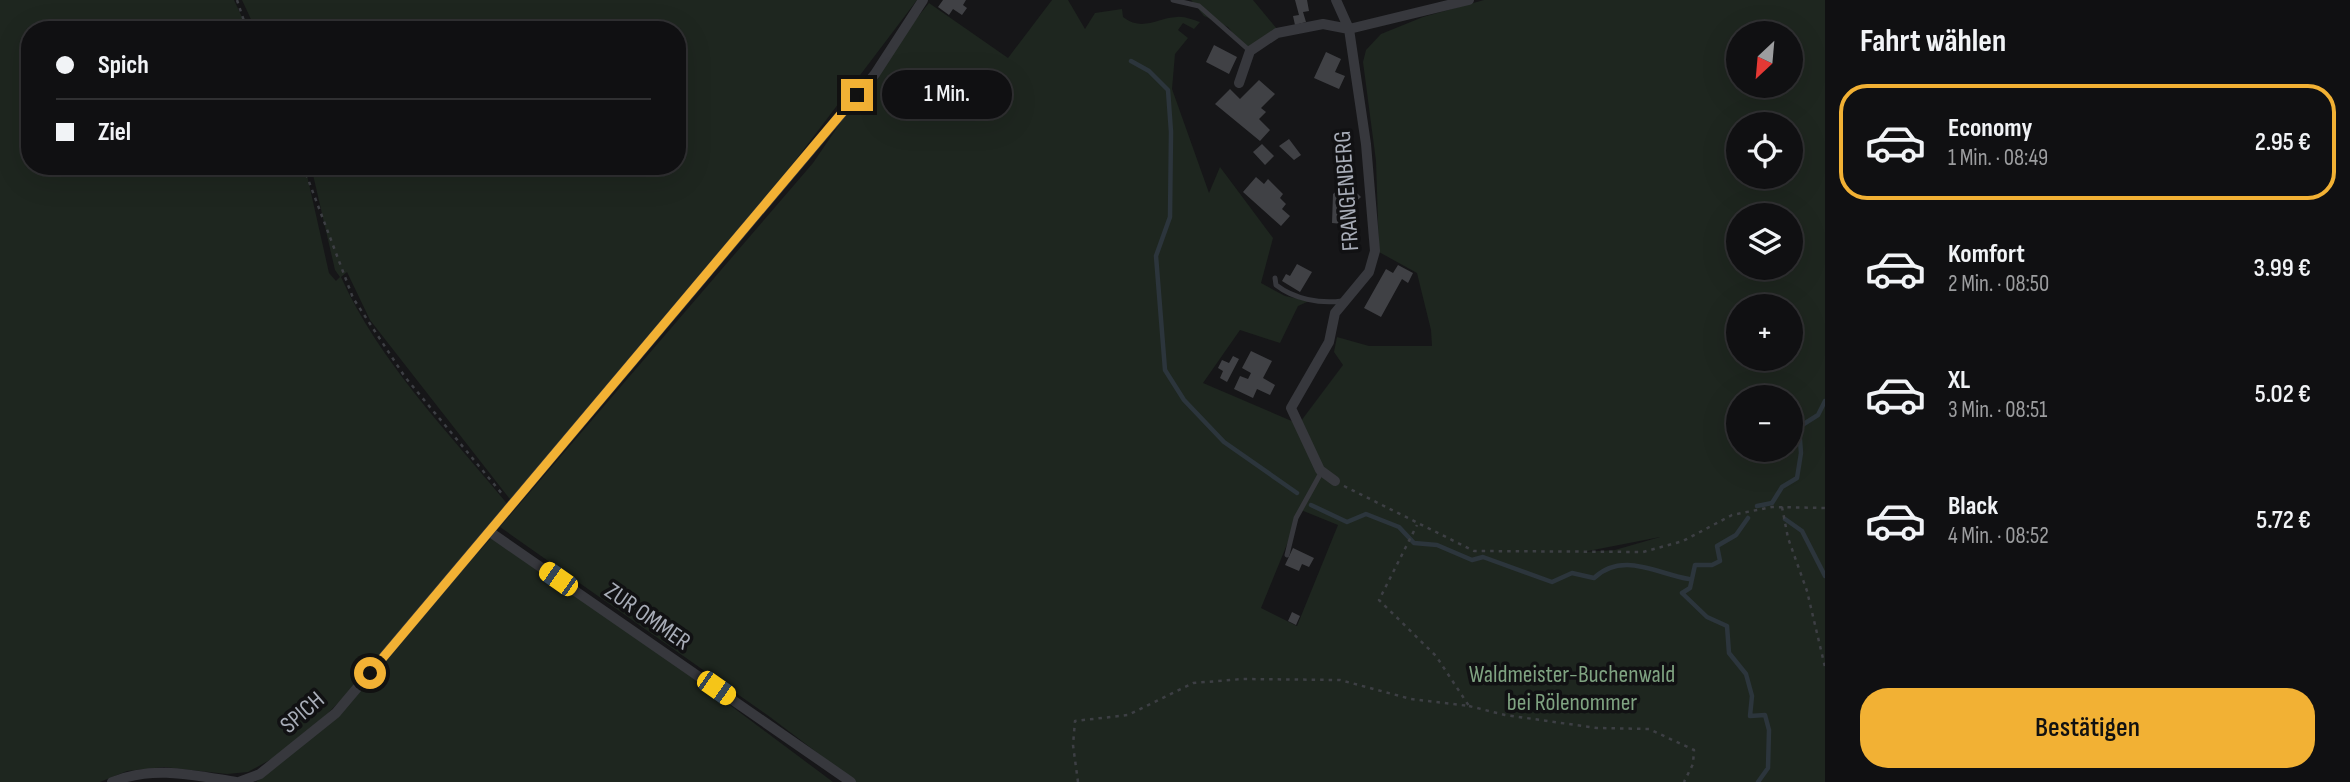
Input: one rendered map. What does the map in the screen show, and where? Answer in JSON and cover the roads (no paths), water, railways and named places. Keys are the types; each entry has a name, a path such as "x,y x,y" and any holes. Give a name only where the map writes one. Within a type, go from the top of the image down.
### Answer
{"street":[{"name":"SPICH","path":"111,782 128,776 164,771 237,782 260,774 336,713 575,433 875,74 923,0"},
{"name":"FRANGENBERG","path":"1335,481 1322,471 1291,408 1329,342 1335,313 1368,272 1375,251 1366,144 1349,29 1336,0"},
{"path":"1238,83 1250,51 1277,33 1322,24 1349,29 1469,0"},
{"name":"ZUR OMMER","path":"490,532 851,782"}],"lane":[{"path":"1173,0 1199,6 1250,51"},
{"path":"1275,278 1276,285 1282,289 1317,303 1345,301"},
{"path":"1287,555 1296,519 1322,471"}],"waterway":[{"path":"1131,61 1149,71 1168,90 1171,132 1170,217 1156,256 1165,370 1184,400 1224,442 1297,493"},
{"path":"1757,506 1772,503 1782,487 1797,478 1801,453 1799,427 1818,415 1825,401"},
{"path":"1311,505 1347,522 1366,514 1399,527 1414,543 1437,545 1472,560 1483,557 1552,582 1572,573 1594,578 1605,570 1628,565 1689,579"},
{"path":"1748,518 1736,535 1717,546 1720,561 1712,565 1695,565 1690,588 1682,593 1707,617 1727,626 1729,653 1746,674 1752,696 1750,716 1765,715 1769,730 1768,768 1758,782"},
{"path":"1785,519 1802,531 1825,576"}],"park label":[{"name":"Waldmeister-Buchenwald bei Rölenommer","path":"1572,688"}]}
